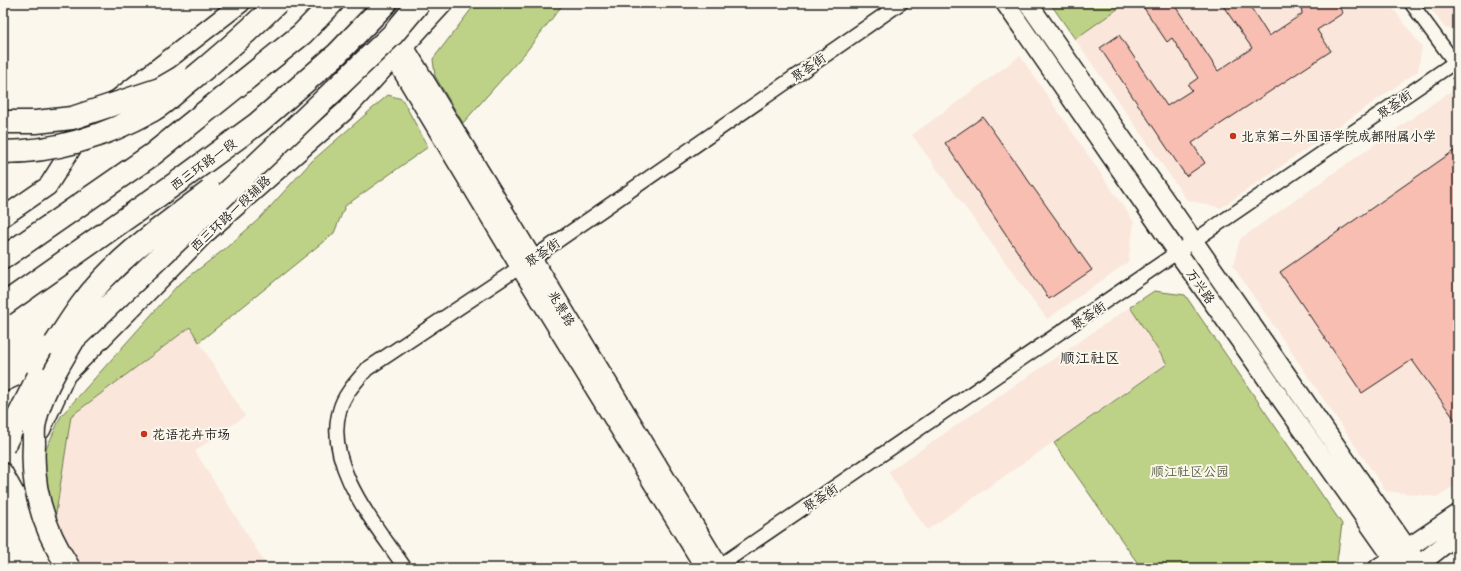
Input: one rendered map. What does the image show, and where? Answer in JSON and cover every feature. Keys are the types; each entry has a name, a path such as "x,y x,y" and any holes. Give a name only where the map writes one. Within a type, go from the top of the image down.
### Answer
{"highway":[{"path":"3,152 31,152 52,149 112,130 154,109 245,36 277,3"},
{"path":"3,258 153,154 302,34 332,3"},
{"name":"西三环路一段","path":"3,305 179,181 258,123 337,54 386,3"},
{"path":"69,568 50,535 40,510 34,478 33,458 35,422 42,401 56,370 74,339 90,322 393,34 419,3"},
{"path":"3,122 36,122 72,118 160,89 224,53"},
{"path":"3,447 54,345 82,303 108,274 152,235 286,135"},
{"path":"3,496 48,568"}],"main road":[{"path":"3,216 48,186 89,121 241,3"},
{"name":"西三环路一段辅路","path":"3,404 66,375 205,234 346,111 444,3"},
{"name":"万兴路","path":"1005,3 1178,253 1390,565"},
{"path":"1028,3 1408,549 1418,567 1458,534"},
{"name":"兆景路","path":"400,53 526,263 715,568"},
{"path":"3,128 34,128 89,121"},
{"path":"37,534 28,502 30,473 43,424 66,375"},
{"path":"3,472 37,534 60,568"},
{"path":"1390,565 1408,549 1458,514"},
{"path":"3,524 32,568"},
{"path":"3,550 15,568"}],"street":[{"name":"聚荟街","path":"405,568 354,490 342,466 337,439 340,409 352,386 367,369 526,263 901,3"},
{"path":"1411,3 1457,63"},
{"name":"聚荟街","path":"715,568 1457,63"}],"shaded area":[{"name":"北京第二外国语学院成都附属小学","path":"1126,3 1389,3 1422,47 1418,71 1221,208 1187,200 1075,39"},
{"path":"1427,3 1458,3 1458,31 1445,28"},
{"path":"1020,56 1134,222 1128,262 1047,319 912,135"},
{"path":"1458,86 1458,483 1437,497 1386,491 1233,266 1240,239"},
{"path":"1130,307 1167,363 927,530 888,472"},
{"name":"花语花卉市场","path":"190,327 245,416 195,451 268,568 71,568 42,525 56,513 71,416"}],"green space":[{"path":"476,3 564,3 525,53 463,123 435,76 433,59"},
{"path":"1050,3 1126,3 1075,39"},
{"path":"388,95 402,99 428,147 345,206 334,233 199,342 190,327 71,416 56,513 42,525 43,456 61,416 177,286 226,248 259,219 312,161"},
{"name":"顺江社区公园","path":"1154,291 1185,295 1342,524 1336,568 1141,568 1054,443 1167,364 1130,307"}],"building":[{"path":"1152,3 1173,3 1218,71 1252,48 1221,3 1248,3 1269,36 1302,14 1301,3 1336,3 1343,13 1317,30 1331,51 1192,143 1205,163 1186,176 1100,48 1119,35 1167,106 1192,90 1188,85 1198,78 1172,38 1167,42 1144,8"},
{"path":"983,117 1092,270 1049,299 945,143"},
{"path":"1458,148 1458,424 1412,360 1362,393 1280,272"}],"place":[{"name":"北京第二外国语学院成都附属小学","path":"1233,136"},
{"name":"花语花卉市场","path":"144,434"}],"district":[{"name":"顺江社区","path":"1090,358"}]}
